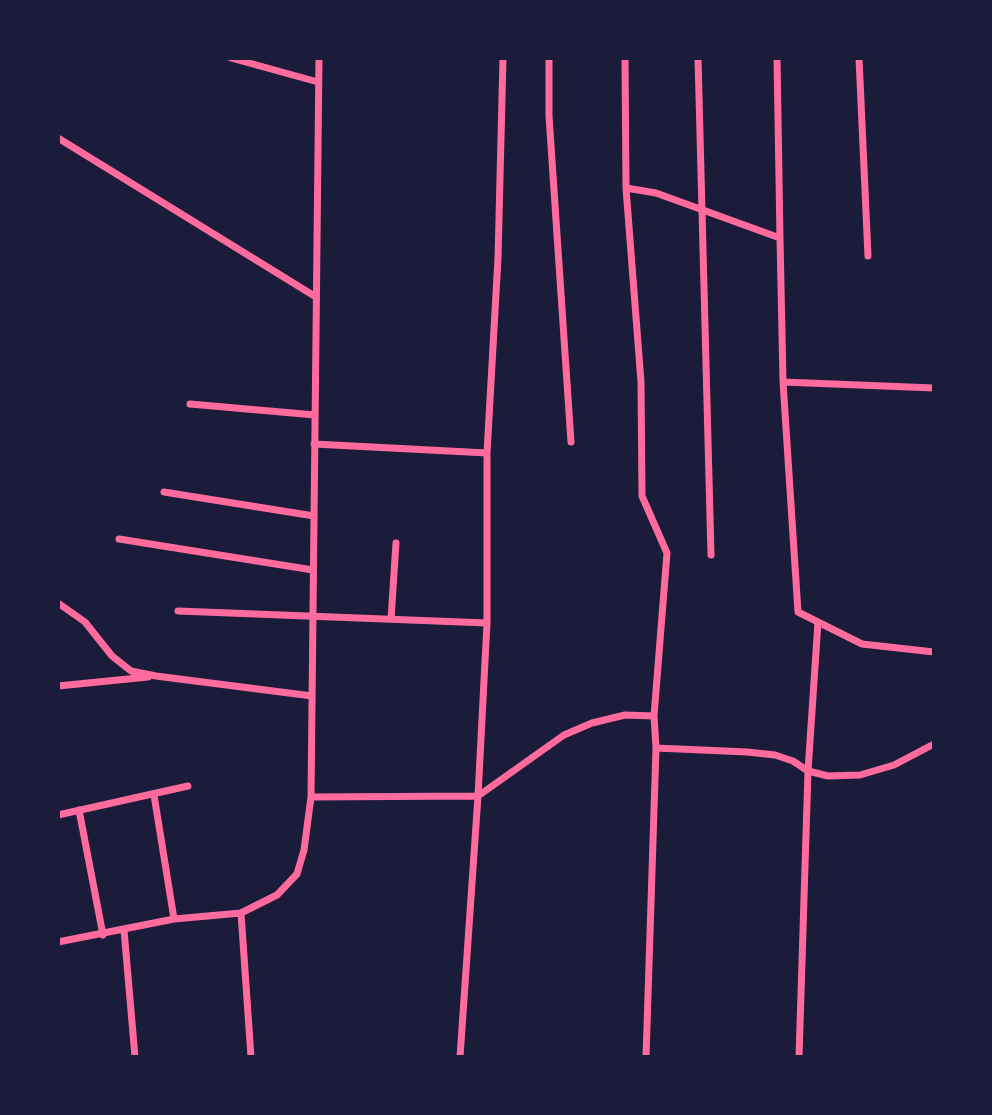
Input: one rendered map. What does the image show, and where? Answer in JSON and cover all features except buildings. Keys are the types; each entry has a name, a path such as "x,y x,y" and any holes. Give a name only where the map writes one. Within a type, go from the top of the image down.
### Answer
{"street":[{"path":"231,58 318,82"},
{"path":"58,942 174,919 241,913 277,895 297,874 304,850 311,797 319,58"},
{"path":"460,1057 487,623 487,453 498,258 503,58"},
{"path":"549,58 549,116 571,442"},
{"path":"625,58 626,188 642,382 642,496 667,553 654,716 656,748 646,1057"},
{"path":"698,58 711,555"},
{"path":"777,58 783,382 798,612 862,643 934,652"},
{"path":"859,58 869,256"},
{"path":"58,138 316,298"},
{"path":"626,188 656,193 780,238"},
{"path":"783,382 934,387"},
{"path":"190,404 315,415"},
{"path":"314,444 487,453"},
{"path":"164,492 314,516"},
{"path":"120,539 313,570"},
{"path":"391,619 396,543"},
{"path":"58,603 85,622 111,656 131,671 312,696"},
{"path":"178,611 487,623"},
{"path":"799,1057 808,771 818,622"},
{"path":"58,686 156,676"},
{"path":"311,797 478,796 564,735 592,723 625,715 654,716"},
{"path":"656,748 775,755 793,761 808,771 828,776 860,775 894,765 934,744"},
{"path":"58,815 188,786"},
{"path":"154,795 174,919"},
{"path":"79,810 103,935"},
{"path":"241,913 251,1057"},
{"path":"124,930 135,1057"}]}
